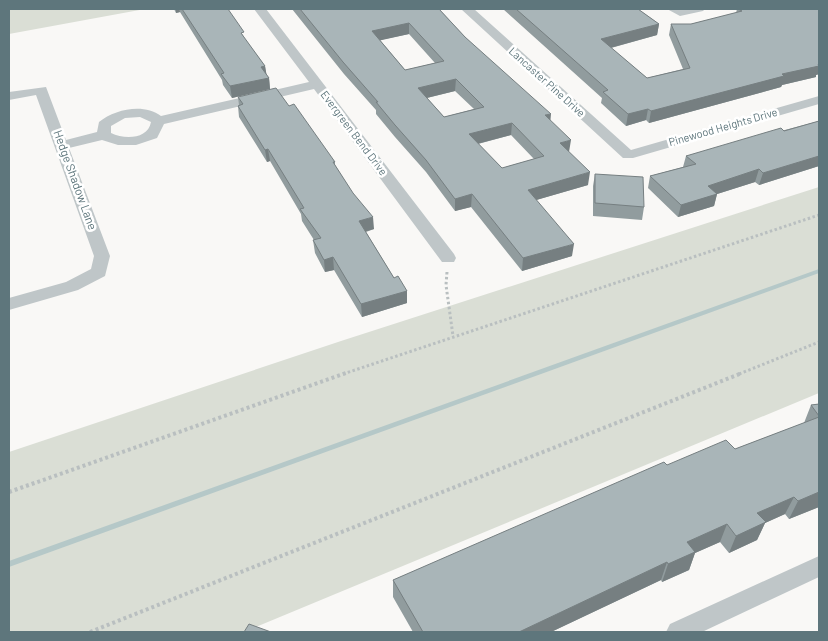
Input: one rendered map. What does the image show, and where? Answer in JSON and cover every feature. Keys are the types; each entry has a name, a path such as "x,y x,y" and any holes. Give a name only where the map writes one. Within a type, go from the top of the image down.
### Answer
{"street":[{"name":"Evergreen Bend Drive","path":"260,9 448,258"},
{"name":"Lancaster Pine Drive","path":"467,9 628,155"},
{"path":"676,11 699,9"},
{"path":"158,121 318,84"},
{"name":"Hedge Shadow Lane","path":"9,96 41,90 102,256 99,272 72,286 9,304"},
{"name":"Pinewood Heights Drive","path":"628,155 819,100"},
{"path":"104,135 104,125 124,114 141,113 154,117 158,121"},
{"path":"62,145 104,135 116,141 143,139 155,131 158,121"},
{"path":"678,632 819,566"}],"path":[{"path":"9,492 454,336 819,215"},
{"path":"448,258 446,285 454,336"},
{"path":"90,632 819,342"}],"shaded area":[{"path":"9,9 145,9 9,34"},
{"path":"819,187 819,393 244,632 9,632 9,452 341,341"}],"building":[{"path":"182,9 228,9 244,32 241,33 265,66 261,67 269,78 230,86 221,74 224,73"},
{"path":"300,9 439,9 465,37 551,114 545,115 571,140 560,143 590,172 528,190 574,244 523,258 472,194 455,199 426,160","holes":["409,23 444,61 405,70 372,31","456,79 484,107 444,117 418,88","512,123 544,156 502,168 469,134"]},
{"path":"516,9 638,9 659,24 601,39 647,78 690,68 671,24 691,24 742,11 738,9 819,9 819,66 782,74 784,76 651,111 648,109 628,114 603,92 608,90"},
{"path":"276,88 289,106 294,104 335,162 333,162 353,193 373,217 359,221 394,278 398,276 407,291 361,304 333,257 324,260 313,240 321,238 300,209 304,208 268,149 265,150 238,106 243,104 238,97"},
{"path":"819,121 819,156 763,173 759,169 708,186 717,194 681,205 650,176 696,164 686,156 781,128 784,131"},
{"path":"595,174 643,177 644,207 595,203"},
{"path":"819,404 819,416 811,405"},
{"path":"819,417 819,492 798,501 794,497 757,513 766,522 736,536 727,524 687,542 695,552 668,564 667,562 519,632 423,632 393,580 664,462 667,465 726,440 735,449"},
{"path":"249,624 271,632 244,632"}],"waterway":[{"path":"9,564 819,271"}]}
